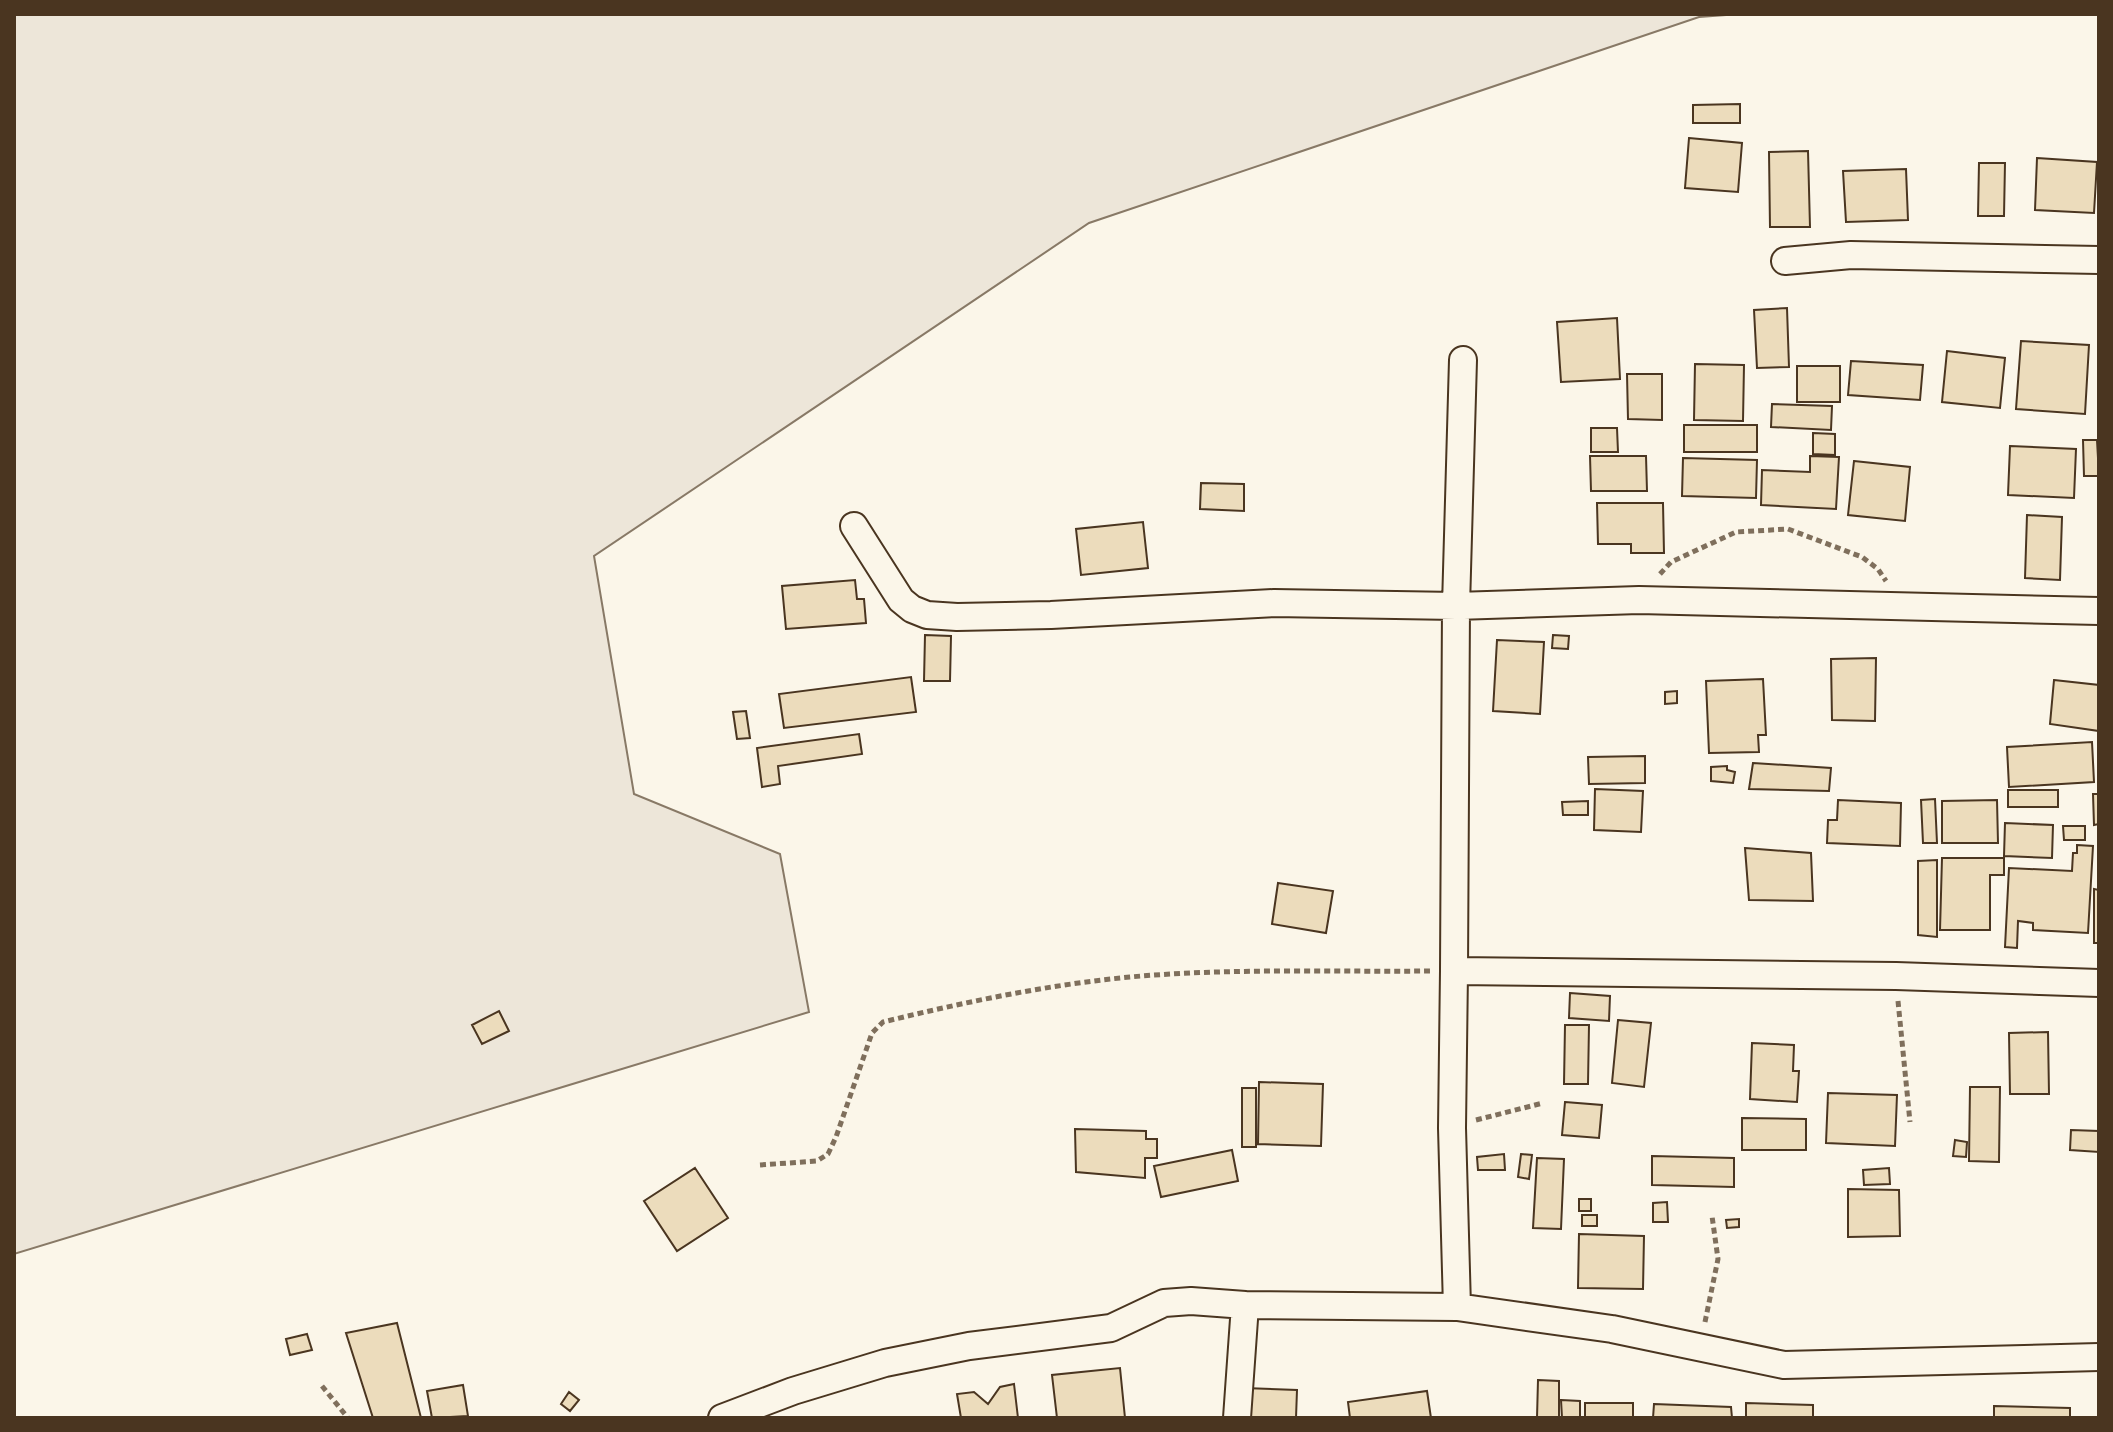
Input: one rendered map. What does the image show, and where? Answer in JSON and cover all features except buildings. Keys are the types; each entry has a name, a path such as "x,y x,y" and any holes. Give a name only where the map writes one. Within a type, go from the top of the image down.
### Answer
{"street":[{"path":"1785,261 1851,255 2099,260"},
{"path":"1457,1307 1452,1128 1456,606 1463,360"},
{"path":"854,526 901,600 927,615 1051,615 1274,603 1456,606 1639,600 2099,611"},
{"path":"1454,971 1896,976 2099,983"},
{"path":"722,1418 793,1391 885,1363 969,1346 1111,1328 1164,1303 1191,1301 1245,1305 1457,1307 1612,1329 1784,1365 2099,1357"},
{"path":"1237,1418 1245,1305"}],"path":[{"path":"1639,600 1671,562 1736,532 1788,529 1862,557 1878,569 1901,606"},
{"path":"760,1165 817,1161 828,1154 872,1033 883,1022 990,997 1130,977 1209,973 1454,971"},
{"path":"1896,976 1910,1122"},
{"path":"1452,1128 1543,1103"},
{"path":"1698,1346 1718,1259 1712,1216"},
{"path":"322,1386 348,1418"}],"shaded area":[{"path":"14,14 1740,14 1699,17 1089,223 594,556 634,794 780,854 809,1012 14,1254"}]}
